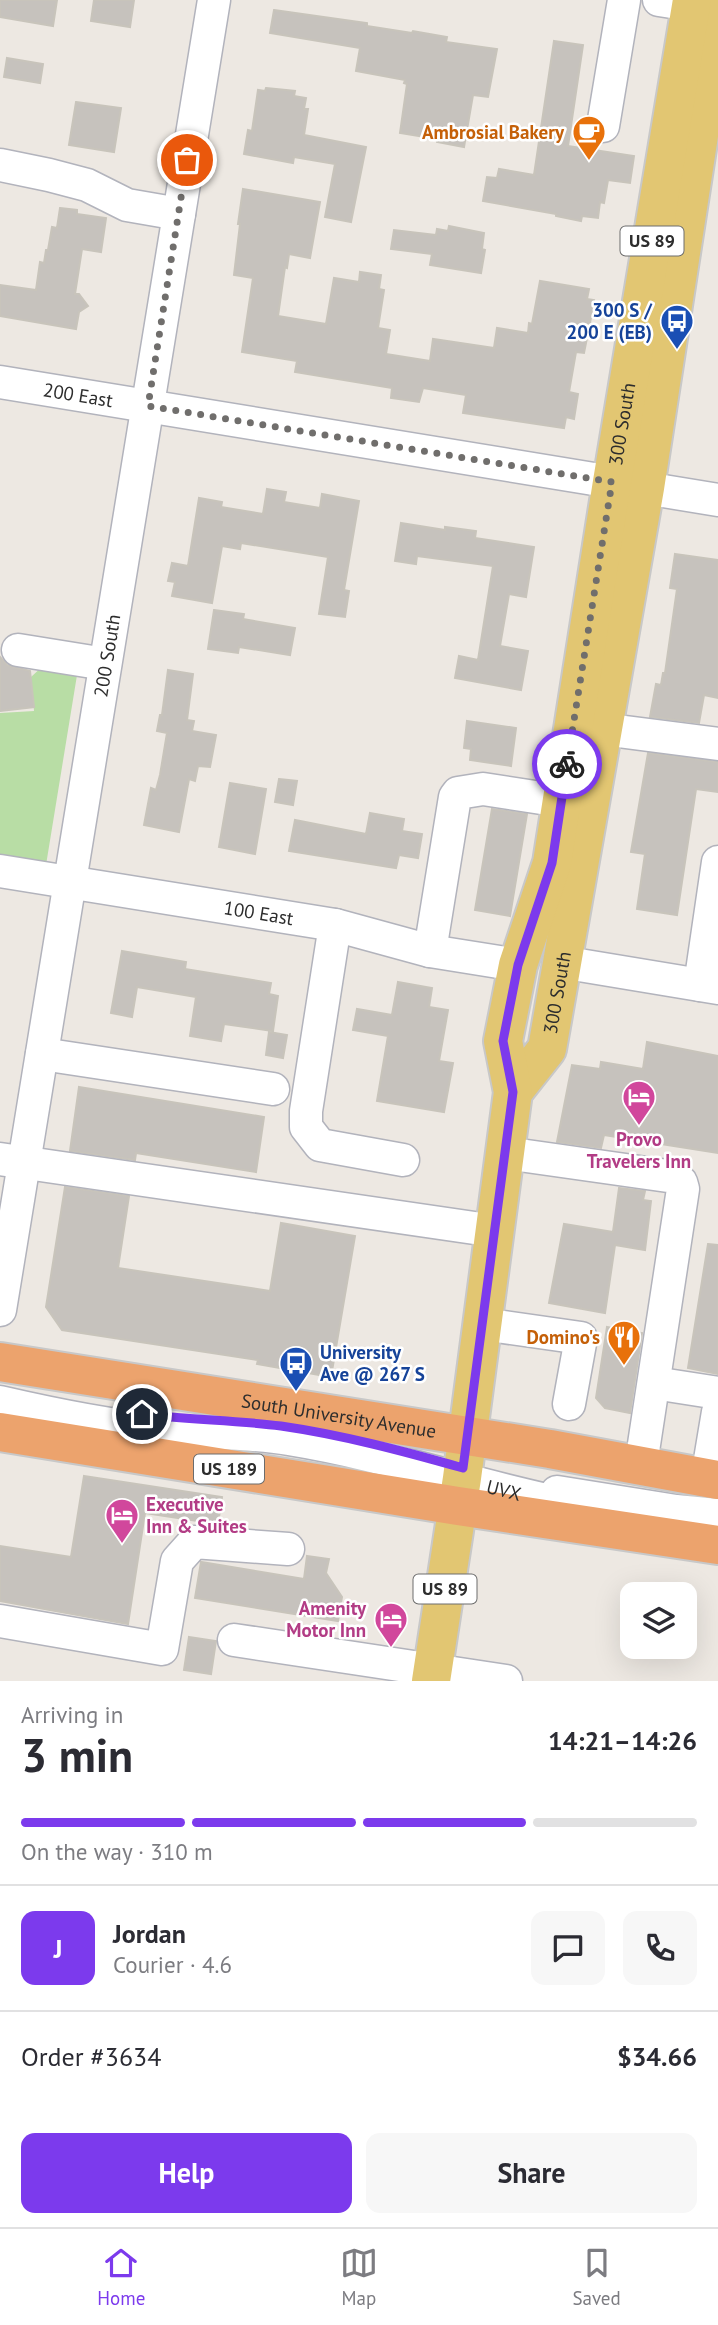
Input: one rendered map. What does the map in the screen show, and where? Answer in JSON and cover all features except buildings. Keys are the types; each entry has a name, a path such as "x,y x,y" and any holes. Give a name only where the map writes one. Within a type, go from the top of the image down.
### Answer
{"highway":[{"name":"South University Avenue","path":"0,1362 463,1472 718,1545"},
{"name":"South University Avenue","path":"0,1432 463,1472 641,1464 713,1479"}],"main road":[{"name":"300 South","path":"513,1092 547,1049 602,729 629,485 690,4"},
{"name":"300 South","path":"431,1678 463,1472 513,1092 503,1041 518,965 552,863 561,801 629,485"}],"street":[{"name":"200 South","path":"0,1310 12,1161 42,1054 214,0"},
{"path":"603,126 624,0"},
{"path":"0,165 49,174 87,186 127,205 179,214"},
{"name":"200 East","path":"0,382 718,500"},
{"path":"18,650 105,664"},
{"path":"602,729 718,744"},
{"path":"430,951 455,797 458,793 483,789 561,801"},
{"path":"561,962 709,986 718,862"},
{"name":"100 East","path":"0,872 335,925 430,951 518,965"},
{"path":"335,925 306,1111 306,1127 320,1145 403,1160"},
{"path":"42,1054 274,1089"},
{"path":"505,1153 675,1177 681,1182 683,1189 641,1464"},
{"path":"12,1161 495,1231"},
{"path":"482,1324 581,1338 569,1404"},
{"path":"654,1382 718,1393"},
{"name":"UVX","path":"0,1390 122,1412 243,1421 342,1436 388,1447 553,1502 718,1531"},
{"name":"UVX","path":"0,1402 52,1414 157,1430 253,1434 292,1439 572,1495 718,1515"},
{"path":"713,1479 718,1412"},
{"path":"0,1622 162,1649 177,1561 194,1542 288,1549"},
{"path":"234,1640 431,1678 506,1681"}],"green space":[{"path":"44,665 78,669 46,865 0,858 0,713 34,711 31,677"}],"way so far":[{"path":"187,160 148,406 612,482 567,764"}],"place":[{"name":"Ambrosial Bakery","path":"589,162"},
{"name":"300 S / 200 E (EB)","path":"677,351"},
{"name":"Provo Travelers Inn","path":"639,1127"},
{"name":"Domino's","path":"624,1367"},
{"name":"University Ave @ 267 S","path":"296,1393"},
{"name":"Executive Inn & Suites","path":"122,1545"},
{"name":"Amenity Motor Inn","path":"391,1649"}],"route":[{"path":"142,1414 243,1421 342,1436 463,1468 513,1092 503,1041 518,965 552,863 567,764"}]}
